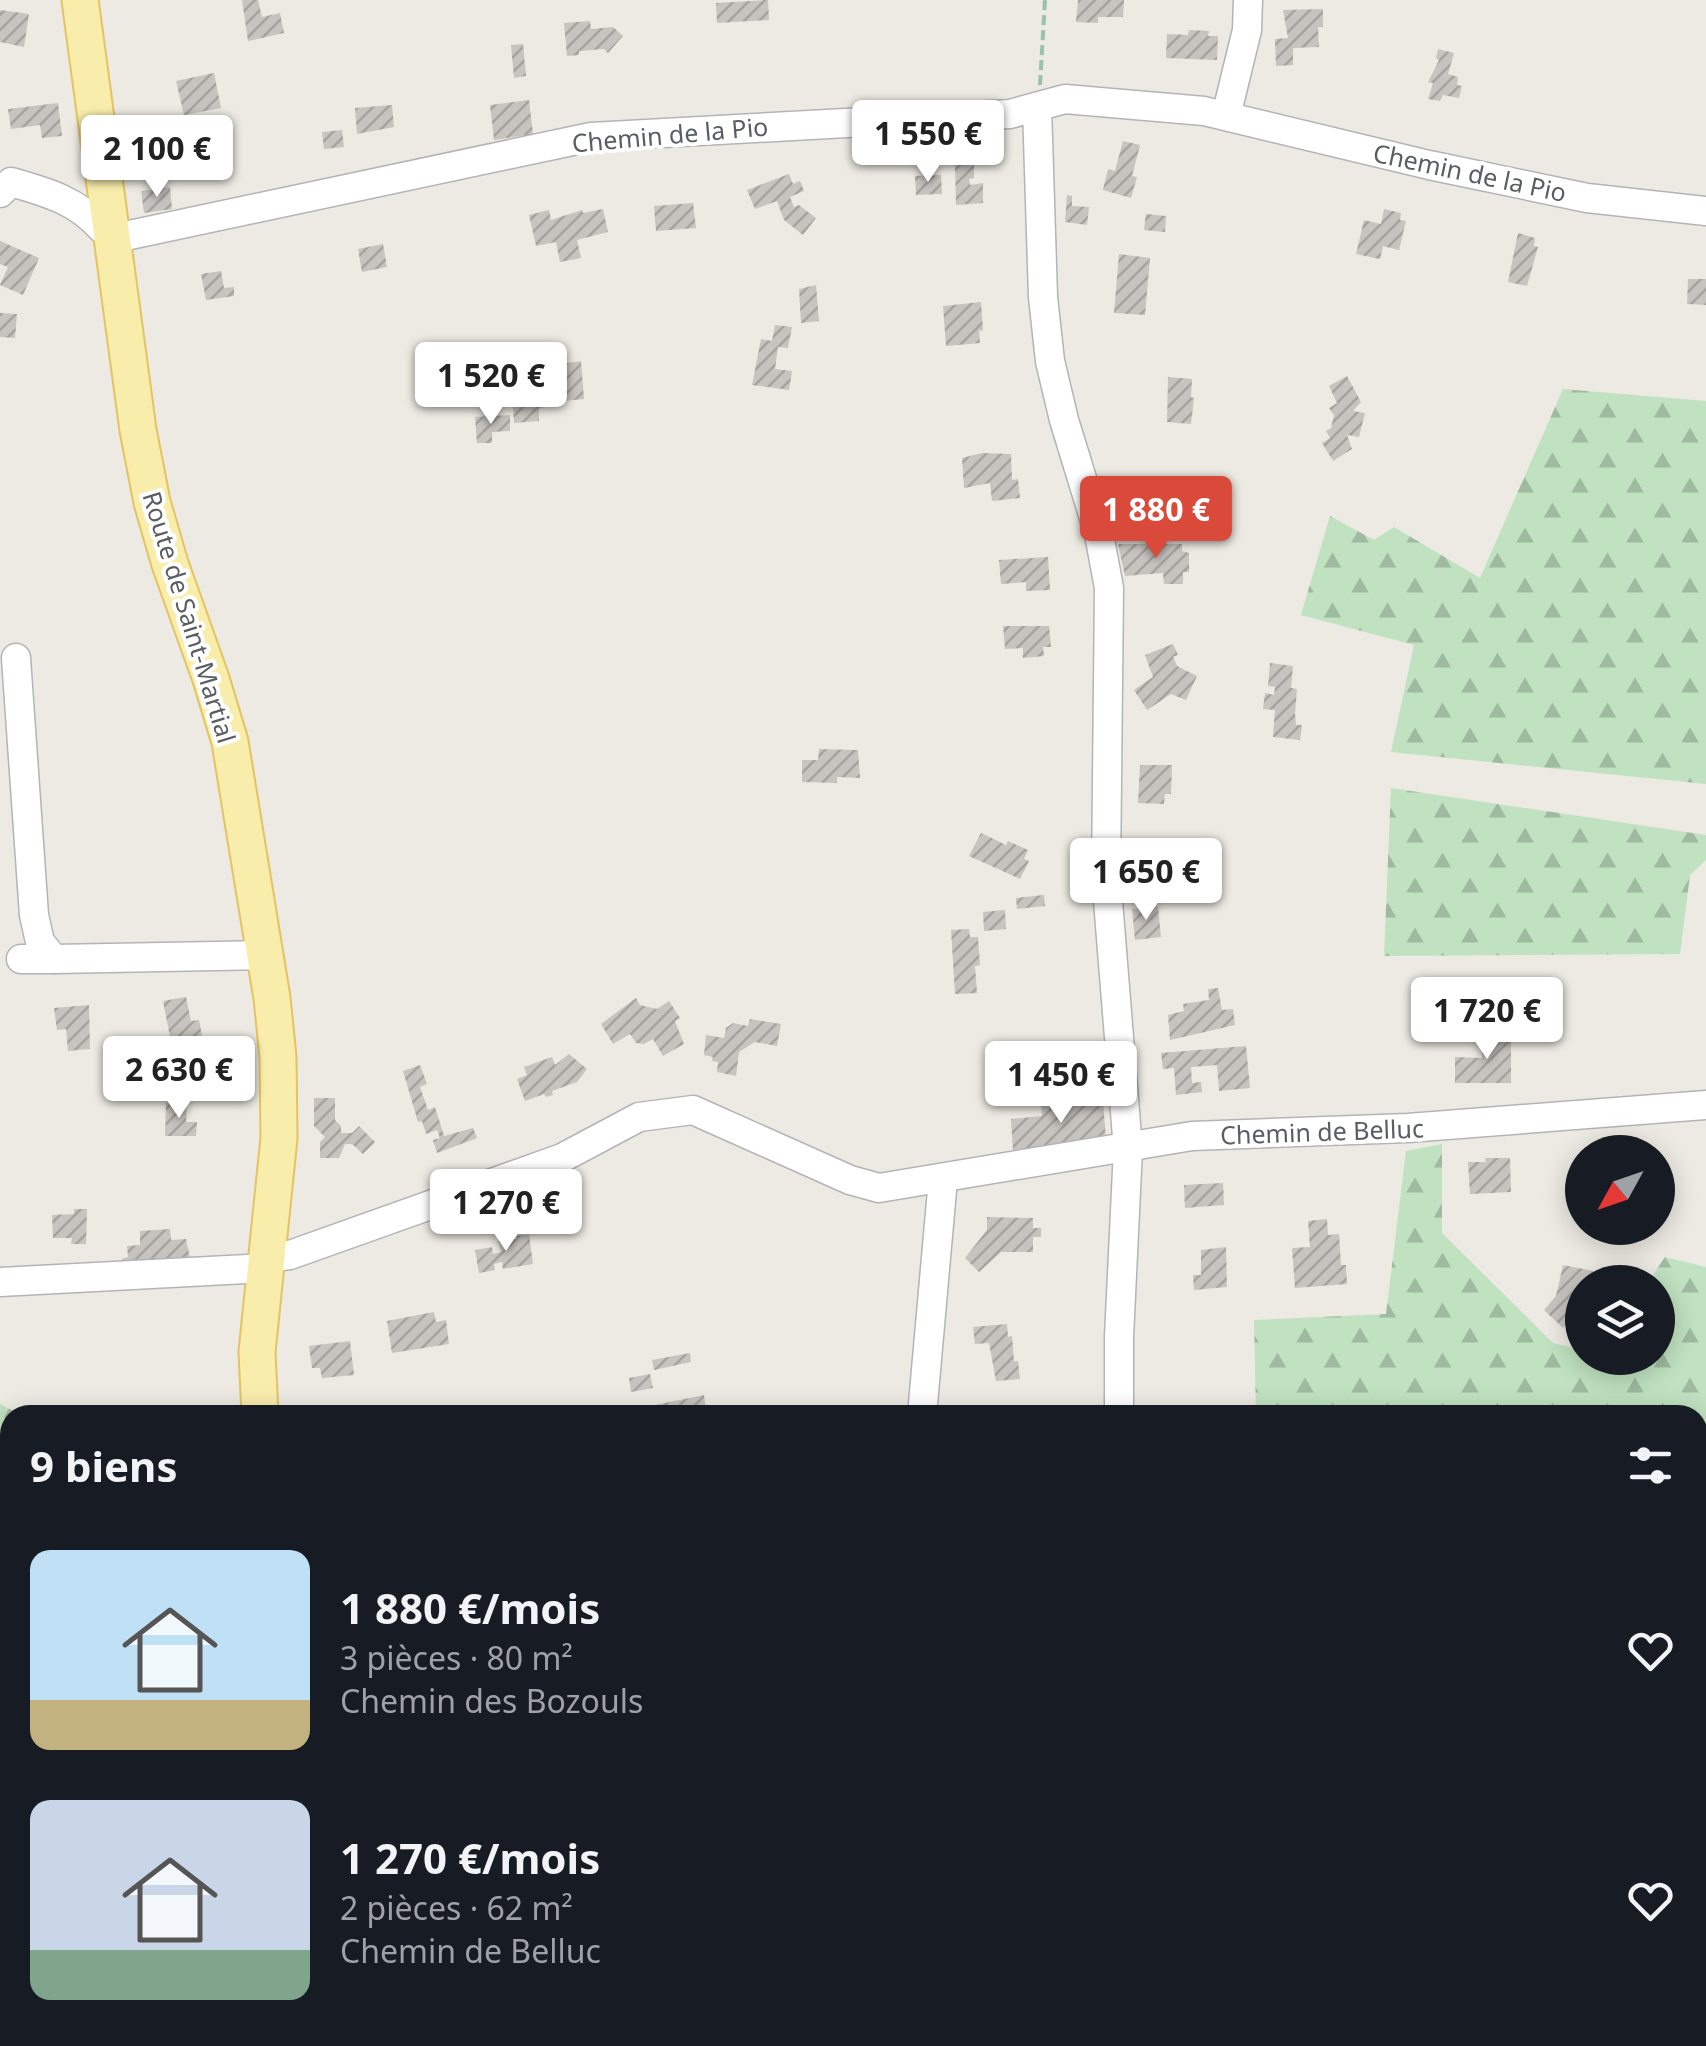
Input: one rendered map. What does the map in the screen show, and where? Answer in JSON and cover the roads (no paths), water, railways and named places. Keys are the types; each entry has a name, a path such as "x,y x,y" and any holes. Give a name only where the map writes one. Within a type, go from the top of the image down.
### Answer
{"main road":[{"name":"Route de Saint-Martial","path":"80,0 138,430 152,502 230,742 265,956 280,1098 258,1352 260,1405"}],"street":[{"path":"1226,116 1247,30 1248,0"},
{"name":"Chemin de la Pio","path":"110,233 591,137 1010,114 1065,99 1226,116 1587,198 1706,211"},
{"path":"1037,107 1043,297 1050,361 1099,534 1109,588 1106,876 1128,1149 1119,1405"},
{"path":"5,188 60,196 87,212 110,233"},
{"path":"16,658 34,916 40,942 54,959"},
{"path":"20,959 265,956"},
{"name":"Chemin de Belluc","path":"0,1282 265,1263 562,1158 639,1118 693,1110 850,1180 879,1188 1192,1136 1408,1128 1706,1105"},
{"path":"923,1405 943,1178"}]}
